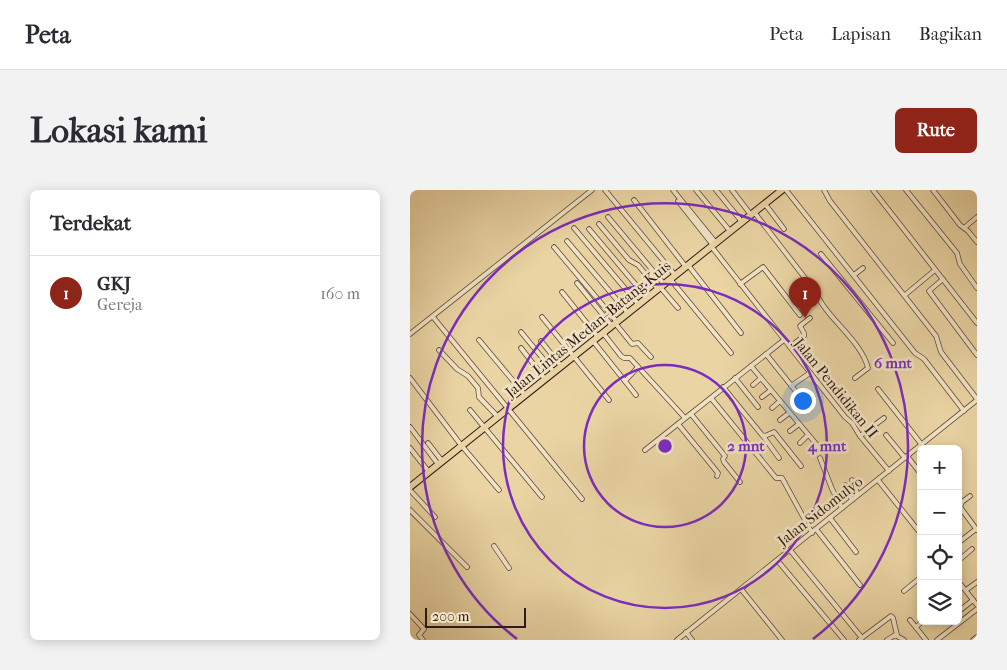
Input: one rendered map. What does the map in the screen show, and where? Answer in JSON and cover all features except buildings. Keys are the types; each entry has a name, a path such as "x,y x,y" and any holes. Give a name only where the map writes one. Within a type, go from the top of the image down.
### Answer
{"highway":[{"name":"Jalan Lintas Medan–Batang Kuis","path":"411,486 781,191"}],"street":[{"path":"410,334 592,190"},
{"path":"605,190 666,283 678,308"},
{"path":"673,190 713,245"},
{"path":"696,190 730,232"},
{"path":"716,190 742,222"},
{"path":"732,190 815,291 821,304 846,333 868,366 867,369 855,378"},
{"path":"824,190 830,201 936,336 941,352 977,400"},
{"path":"873,190 977,323"},
{"path":"906,190 957,253 960,264 977,288"},
{"path":"933,190 977,242"},
{"path":"781,191 854,275 915,353 924,359 964,411"},
{"path":"634,200 741,333"},
{"path":"678,201 713,245"},
{"path":"765,204 784,229"},
{"path":"608,217 731,353"},
{"path":"964,228 977,217"},
{"path":"599,224 629,260 666,283"},
{"path":"574,228 639,305"},
{"path":"589,229 647,298"},
{"path":"566,241 628,313"},
{"name":"Jalan Pendidikan II","path":"713,245 740,284 889,471"},
{"path":"554,247 632,344 638,343 651,357"},
{"path":"821,254 893,343"},
{"path":"740,284 763,267 800,315"},
{"path":"854,275 864,268"},
{"path":"905,295 936,270"},
{"path":"943,279 929,292 977,355"},
{"path":"577,283 615,324"},
{"path":"855,295 863,288"},
{"path":"562,292 598,337 625,381 636,395"},
{"path":"433,317 582,499"},
{"path":"542,317 609,400"},
{"path":"790,347 804,336 800,326 810,318"},
{"path":"521,332 554,372"},
{"path":"598,337 622,358 630,358 685,418"},
{"path":"479,340 526,395"},
{"path":"645,450 784,340"},
{"path":"541,341 561,366"},
{"path":"521,348 546,379"},
{"path":"439,350 457,369 468,376 478,388 479,396 498,417"},
{"path":"766,354 810,409"},
{"path":"751,366 817,445"},
{"path":"625,381 638,367"},
{"path":"791,386 810,373"},
{"path":"410,378 461,446 498,490"},
{"path":"736,378 758,407"},
{"path":"753,385 761,378"},
{"path":"723,388 779,458"},
{"path":"878,389 922,445"},
{"path":"762,397 771,390"},
{"path":"711,398 776,478 782,478 812,532"},
{"name":"Jalan Sidomulyo","path":"922,445 977,400"},
{"path":"772,408 780,401"},
{"path":"470,410 542,497"},
{"path":"780,420 789,412"},
{"path":"691,414 725,456 724,462 740,482"},
{"path":"860,436 884,418"},
{"path":"678,424 718,473 717,476"},
{"path":"790,431 799,424"},
{"path":"410,427 440,462"},
{"path":"763,436 774,432 801,466"},
{"path":"800,442 808,435"},
{"path":"886,435 917,469"},
{"path":"428,443 440,462"},
{"path":"410,448 429,472"},
{"name":"Jalan Sidomulyo","path":"677,640 917,449"},
{"path":"820,458 832,489 842,508"},
{"path":"852,480 859,495"},
{"path":"878,480 917,528"},
{"path":"844,485 852,500"},
{"path":"411,486 435,517"},
{"path":"962,540 976,530 960,506 970,496"},
{"path":"410,510 467,567"},
{"path":"830,518 856,552"},
{"path":"816,529 860,585"},
{"path":"494,546 510,568"},
{"path":"962,557 972,549"},
{"path":"790,550 860,639 891,616 897,635 904,640"},
{"path":"777,560 844,640"},
{"path":"904,591 917,580"},
{"path":"962,591 977,582"},
{"path":"937,640 977,607 962,586"},
{"path":"741,589 782,640"},
{"path":"962,609 973,600"},
{"path":"410,614 424,630 419,635 423,640"},
{"path":"910,620 926,640"},
{"path":"686,632 692,640"},
{"path":"887,640 897,635"},
{"path":"973,640 977,637"}],"place":[{"name":"GKJ","path":"805,318"}]}
